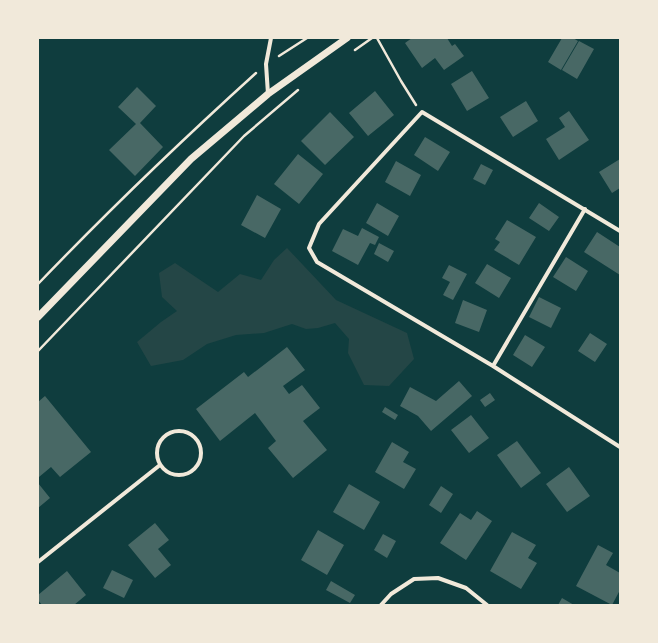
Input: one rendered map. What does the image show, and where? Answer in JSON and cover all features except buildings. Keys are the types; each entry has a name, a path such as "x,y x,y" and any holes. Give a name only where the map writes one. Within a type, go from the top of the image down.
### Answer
{"street":[{"path":"268,94 266,64 271,38"},
{"path":"38,317 191,159 268,94 347,38"},
{"path":"620,231 422,112 320,224 309,248 317,262 493,366 620,447"},
{"path":"493,366 585,210"},
{"path":"175,431 186,432 195,437 200,446 201,457 197,467 189,473 178,475 168,472 160,465 157,455 159,444 165,436 175,431"},
{"path":"38,562 160,465"},
{"path":"381,605 391,594 414,579 438,578 466,588 487,605"}],"path":[{"path":"38,284 186,138 266,64 307,38"},
{"path":"353,51 372,38"},
{"path":"377,38 401,81 422,112"},
{"path":"38,351 244,136 298,90"}],"shaded area":[{"path":"287,248 336,300 407,333 414,359 389,386 364,385 348,353 349,339 335,323 318,328 306,329 292,324 264,333 236,335 207,344 183,360 151,366 137,342 177,311 162,297 159,273 175,263 218,292 240,274 261,280 274,260"}]}
